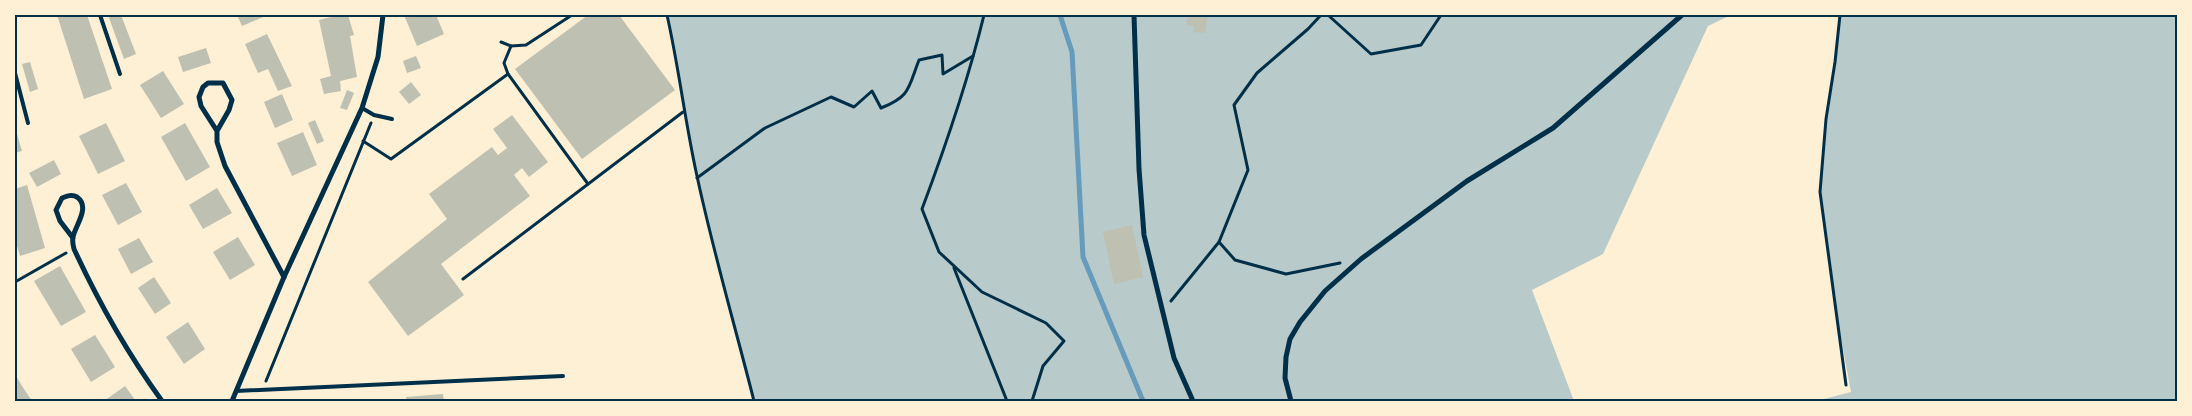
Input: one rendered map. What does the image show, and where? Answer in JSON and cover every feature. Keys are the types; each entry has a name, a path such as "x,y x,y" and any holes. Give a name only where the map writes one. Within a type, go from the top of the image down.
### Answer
{"street":[{"path":"232,401 284,277 362,108 378,57 382,15"},
{"path":"1134,15 1139,169 1144,235 1174,358 1193,401"},
{"path":"1291,401 1285,378 1286,357 1290,339 1300,322 1324,291 1361,259 1467,181 1553,128 1682,15"},
{"path":"217,131 201,106 199,97 202,87 208,83 215,82 223,84 232,100 229,110 217,131 217,142 225,166 284,277"},
{"path":"72,238 83,208 81,201 76,196 68,195 62,198 56,210 60,221 72,238 74,249 119,332 146,379 162,401"}],"lane":[{"path":"100,15 120,74"},
{"path":"15,73 28,123"},
{"path":"362,108 392,120"},
{"path":"236,391 563,376"}],"path":[{"path":"501,42 511,46 526,44 572,15"},
{"path":"667,15 677,63 683,112 697,178 754,401"},
{"path":"984,15 974,56 951,130 922,209 938,252 982,292 1046,323 1064,341 1043,366 1032,401"},
{"path":"1162,312 1219,242 1248,170 1234,105 1257,73 1308,30 1321,15"},
{"path":"1328,15 1371,54 1421,45 1441,15"},
{"path":"1840,15 1826,119 1820,192 1846,385"},
{"path":"511,46 504,63 508,74 588,184"},
{"path":"697,178 764,128 831,98 854,107 872,90 881,108 898,101 904,96 919,60 942,55 944,74 974,56"},
{"path":"363,141 391,159 508,74"},
{"path":"462,279 683,112"},
{"path":"262,391 374,114"},
{"path":"1219,242 1235,260 1286,274 1361,259"},
{"path":"15,282 74,249"},
{"path":"953,265 1007,401"}],"shaded area":[{"path":"667,15 1731,15 1708,26 1603,254 1532,290 1574,401 754,401 697,178"},
{"path":"1840,15 2177,15 2177,401 1816,401 1851,392 1836,311 1820,192 1823,149"}],"building":[{"path":"57,15 87,15 112,89 84,99"},
{"path":"108,15 121,15 136,54 124,59"},
{"path":"237,15 268,15 242,26"},
{"path":"339,15 348,15 354,35 350,36 357,77 340,81 341,91 324,94 320,79 331,76 319,20"},
{"path":"404,15 436,15 444,34 417,46"},
{"path":"588,15 619,15 675,90 582,159 515,69"},
{"path":"1188,15 1208,15 1205,33 1193,32 1194,26 1186,25"},
{"path":"267,34 292,86 278,91 268,69 258,73 245,44"},
{"path":"206,48 211,63 183,72 178,57"},
{"path":"416,56 421,68 407,73 403,61"},
{"path":"30,62 38,89 30,92 22,64"},
{"path":"163,71 184,104 161,118 140,85"},
{"path":"411,82 421,95 409,104 399,92"},
{"path":"347,90 354,93 347,110 340,108"},
{"path":"282,94 293,120 275,128 264,102"},
{"path":"512,115 548,162 529,177 522,168 514,175 530,196 441,264 464,295 408,336 368,282 447,219 429,194 492,147 498,155 507,148 493,129"},
{"path":"315,120 324,141 317,144 308,123"},
{"path":"106,123 125,161 98,174 79,136"},
{"path":"185,123 210,167 186,181 161,137"},
{"path":"15,127 22,151 15,153"},
{"path":"303,132 317,165 292,176 277,143"},
{"path":"54,160 61,174 37,187 29,173"},
{"path":"126,183 142,212 118,225 102,195"},
{"path":"27,185 45,248 20,256 15,239 15,189"},
{"path":"217,188 232,213 203,229 189,205"},
{"path":"1132,225 1143,277 1114,284 1103,232"},
{"path":"238,237 255,265 230,280 213,252"},
{"path":"139,238 153,262 131,274 118,249"},
{"path":"60,266 86,312 61,326 34,281"},
{"path":"154,277 171,303 155,314 138,288"},
{"path":"188,322 205,349 184,364 166,337"},
{"path":"95,335 115,367 91,382 71,349"},
{"path":"15,374 22,386 32,401 15,401"},
{"path":"125,386 136,401 104,401"},
{"path":"443,394 444,401 407,401 406,397"}],"waterway":[{"path":"1060,15 1072,52 1083,257 1143,401"}]}
